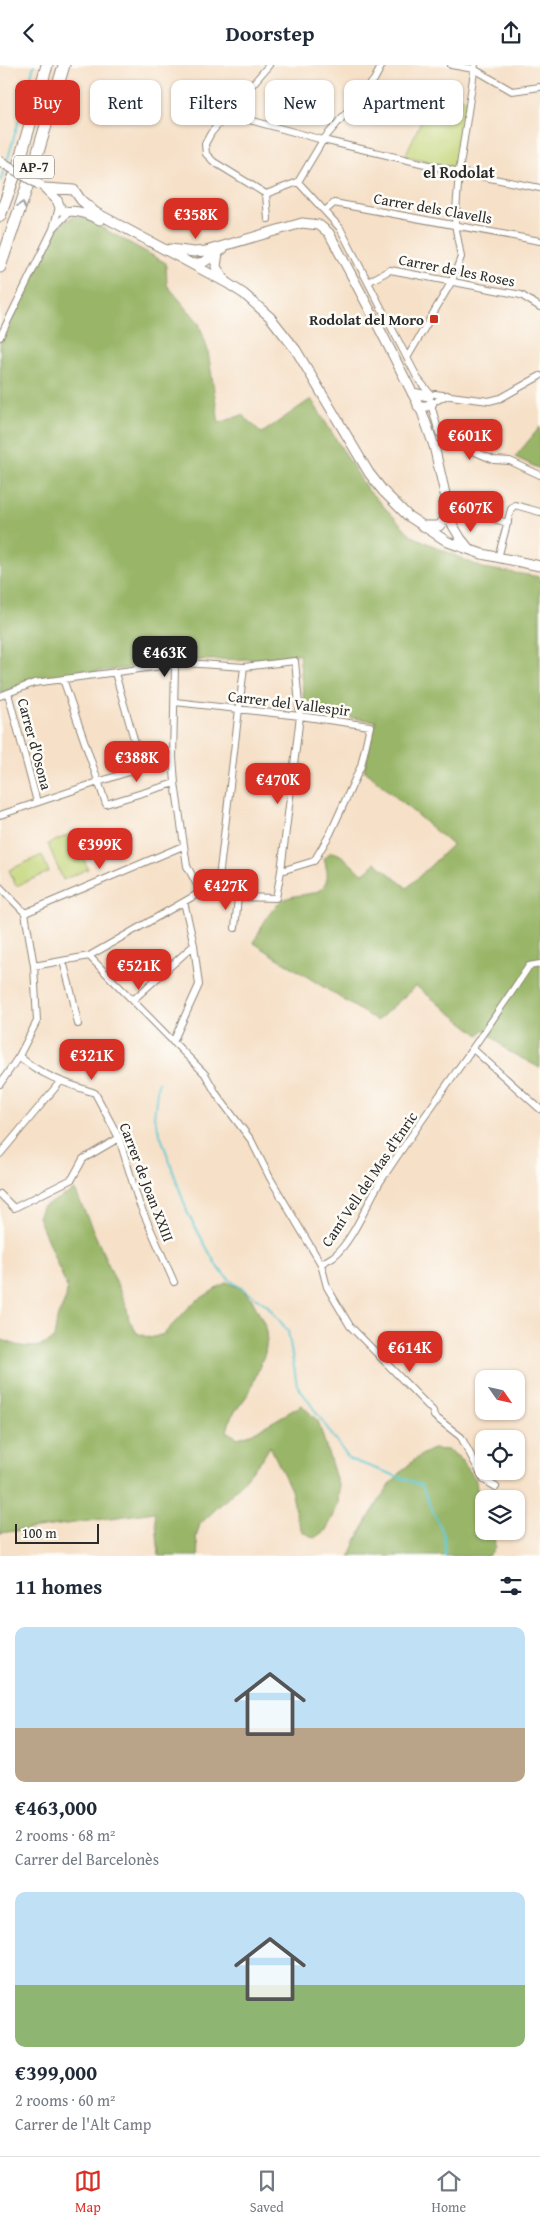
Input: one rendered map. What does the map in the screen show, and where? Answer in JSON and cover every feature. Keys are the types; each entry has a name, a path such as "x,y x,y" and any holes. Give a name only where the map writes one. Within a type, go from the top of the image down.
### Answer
{"highway":[{"name":"AP-7","path":"0,216 18,166 48,65"},
{"name":"AP-7","path":"0,267 32,172 64,65"}],"main road":[{"path":"0,161 43,186 58,203 72,212 91,216 130,235 146,240 227,283 256,304 281,330 296,350 369,473 395,505 420,525 442,538 471,551 540,566"},
{"path":"43,186 74,190 81,200 95,212 131,229 146,240"},
{"path":"58,203 59,195 66,189"},
{"path":"72,212 79,207 81,200"},
{"path":"162,248 194,252 230,245 302,223 314,224 324,229 333,238 412,393 429,399 426,422 434,446 448,509 453,526 471,551"},
{"path":"192,264 200,264 230,245"},
{"path":"218,252 216,267 227,283"},
{"path":"442,538 439,531 448,509"},
{"path":"420,525 441,524 453,526"},
{"path":"442,538 451,535 453,526"}],"street":[{"path":"255,82 269,65"},
{"path":"266,194 298,182 323,140 374,80 382,65"},
{"path":"451,65 474,67 512,91 540,87"},
{"path":"407,357 452,281 461,257 455,224 459,172 474,67"},
{"path":"255,122 459,172 540,188"},
{"path":"218,125 205,144 206,154 214,162 266,194"},
{"path":"298,182 340,229 429,399 439,433 447,440 494,460 510,461 540,475"},
{"path":"266,194 268,219"},
{"path":"0,337 53,229 58,203"},
{"name":"Carrer dels Clavells","path":"325,211 334,203 540,241"},
{"path":"53,229 72,212"},
{"name":"Carrer de les Roses","path":"368,282 390,270 521,295 540,307"},
{"path":"429,399 447,395 489,401 502,398 540,376"},
{"path":"498,558 511,509 515,505 540,512"},
{"path":"476,515 508,523"},
{"path":"0,696 34,683 175,666 185,663 211,663 244,667 295,661 300,716 276,898 238,897 200,892 89,956 34,966"},
{"path":"175,666 172,757 174,783 187,866 200,892"},
{"path":"217,895 244,667"},
{"path":"114,673 142,767"},
{"path":"62,679 106,804 174,783"},
{"name":"Carrer d'Osona","path":"8,693 37,802"},
{"name":"Carrer del Vallespir","path":"175,702 300,716 370,727 361,766 330,834 314,861 281,871"},
{"path":"0,815 172,757"},
{"path":"25,913 183,846"},
{"path":"0,887 25,913 34,966 38,1021 19,1056 0,1084"},
{"path":"235,928 238,897"},
{"path":"172,1042 199,985 194,945 184,902"},
{"path":"133,1000 194,945"},
{"name":"Camí Vell del Mas d'Enric","path":"89,956 205,1074 217,1095 251,1139 270,1178 321,1264 335,1256 346,1243 379,1184 506,1004 529,966 540,964"},
{"path":"63,961 78,1024"},
{"path":"473,1049 540,1109"},
{"name":"Carrer de Joan XXIII","path":"19,1056 27,1063 60,1082 95,1093 119,1138 139,1203 174,1282"},
{"path":"0,1154 60,1082"},
{"path":"0,1194 14,1208 72,1179 83,1159 119,1138"},
{"path":"321,1264 327,1287 350,1326 433,1411 434,1416 461,1437 484,1480 496,1487"}],"green space":[{"path":"463,98 467,99 458,163 453,167 405,156 419,125 463,125"},
{"path":"72,217 83,217 166,263 167,285 199,323 208,351 219,423 242,415 262,433 311,399 367,489 412,536 483,568 540,577 540,1068 508,1051 484,1029 479,1035 416,986 377,1021 254,943 266,918 280,902 322,888 327,875 324,858 331,852 340,855 363,873 370,869 375,862 407,888 452,845 364,770 376,721 305,712 299,654 259,659 202,660 42,678 0,693 0,343 59,226"},
{"path":"540,427 540,469 515,457"},
{"path":"73,833 88,869 63,880 48,844"},
{"path":"42,855 49,872 16,886 9,870"},
{"path":"75,1190 126,1304 129,1320 137,1333 150,1338 164,1334 193,1303 227,1282 241,1288 251,1298 265,1325 267,1339 265,1353 249,1393 231,1417 227,1431 238,1438 251,1434 302,1405 318,1421 339,1488 338,1504 326,1530 314,1538 302,1531 291,1490 270,1446 263,1458 234,1492 200,1524 196,1538 199,1556 159,1556 155,1512 0,1533 0,1339 21,1346 34,1347 41,1346 54,1339 57,1319 66,1298 67,1288 38,1217 42,1207"},
{"path":"433,1449 448,1450 460,1458 476,1480 475,1540 494,1540 495,1548 488,1556 350,1556 358,1537 381,1497 399,1474 421,1455"}],"waterway":[{"path":"7,162 34,65"},
{"path":"0,181 5,167"},
{"path":"158,1082 154,1117 188,1214 218,1268 231,1281 267,1305 288,1331 297,1385 349,1459 421,1485 444,1535 445,1556"}],"place":[{"name":"Rodolat del Moro","path":"434,319"}],"district":[{"name":"el Rodolat","path":"459,172"}]}
